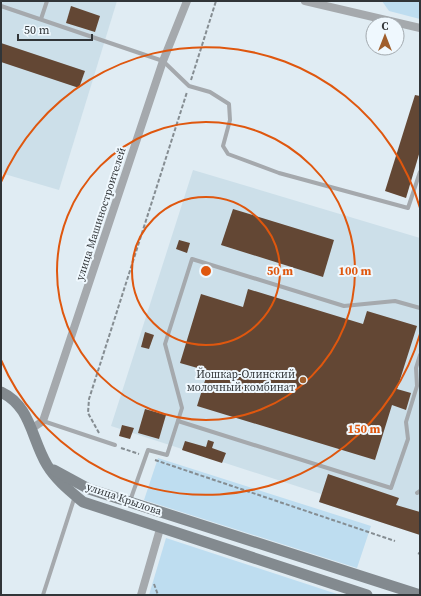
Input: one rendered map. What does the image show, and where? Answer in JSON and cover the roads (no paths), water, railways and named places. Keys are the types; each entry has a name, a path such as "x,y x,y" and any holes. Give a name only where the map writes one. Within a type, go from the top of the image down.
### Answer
{"street":[{"name":"улица Машиностроителей","path":"43,421 163,61 187,1"},
{"path":"305,1 420,28"},
{"path":"1,392 13,398 24,411 39,452 48,467"},
{"path":"31,429 43,421"},
{"name":"улица Крылова","path":"48,467 65,487 83,502 96,508 367,595"},
{"name":"улица Крылова","path":"48,467 89,489 420,595"},
{"path":"141,595 160,529"},
{"path":"254,559 259,543"}],"lane":[{"path":"41,19 47,1"},
{"path":"1,6 163,61 189,86 210,92 229,104 230,120 223,146 228,154 279,173 408,208 420,172"},
{"path":"130,502 148,450 167,455 182,408 166,344 192,259 344,306 396,301 420,308"},
{"path":"178,421 391,488 408,440 406,422 417,386 416,368 420,355"},
{"path":"43,421 115,445"},
{"path":"43,595 75,495"}],"place":[{"name":"Йошкар-Олинский молочный комбинат","path":"303,380"}]}
